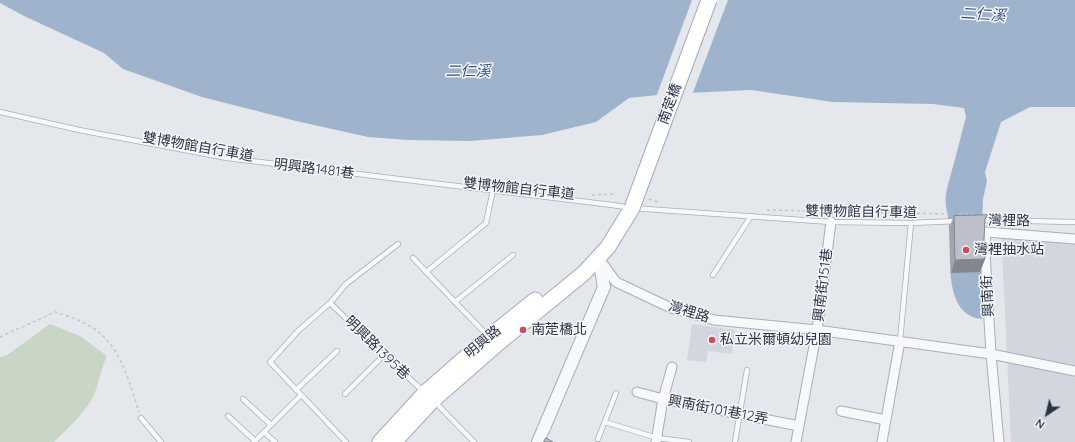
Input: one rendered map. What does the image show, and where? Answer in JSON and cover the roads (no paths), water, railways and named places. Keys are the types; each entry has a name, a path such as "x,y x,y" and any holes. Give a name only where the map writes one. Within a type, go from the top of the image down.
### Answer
{"main road":[{"name":"南萣橋","path":"632,208 709,0"},
{"name":"明興路","path":"394,442 429,396 496,345 584,273 599,258 617,234 632,208"},
{"name":"明興路","path":"380,442 489,337 577,266 599,258"}],"street":[{"name":"興南街151巷","path":"796,442 817,330 831,222"},
{"name":"興南街","path":"999,442 991,354 985,252 986,232 1075,239"},
{"name":"灣裡路","path":"599,258 616,282 671,308 714,320 817,330 991,354"},
{"path":"538,442 604,287 599,258"},
{"path":"882,442 900,341"},
{"path":"991,354 1075,372"},
{"path":"656,440 663,400 672,367"},
{"name":"興南街101巷12弄","path":"637,392 663,400 799,426"},
{"path":"842,411 886,420"}],"lane":[{"name":"明興路1481巷","path":"0,112 79,130 227,158 612,204 632,208"},
{"path":"426,272 486,223 493,190"},
{"path":"632,208 831,222 911,223 962,221"},
{"path":"713,275 751,216"},
{"name":"灣裡路","path":"976,220 1075,222"},
{"path":"900,341 911,223"},
{"path":"346,442 270,362 298,331 330,303 346,284 398,244"},
{"path":"455,302 513,255"},
{"path":"413,258 489,337"},
{"name":"明興路1395巷","path":"330,303 429,396 474,442"},
{"path":"296,390 337,351"},
{"path":"345,394 384,355"},
{"path":"735,442 747,370"},
{"path":"598,439 616,393"},
{"path":"228,416 254,442 302,395"},
{"path":"243,399 271,425"},
{"path":"141,418 161,442"},
{"path":"605,422 656,440 689,442"},
{"path":"264,432 275,442"}],"water":[{"name":"二仁溪","path":"0,0 1075,0 1075,107 1030,107 1001,122 985,172 987,181 983,199 982,319 969,315 960,307 955,296 950,268 950,240 946,207 946,191 966,117 964,108 933,104 833,102 751,90 667,94 629,98 596,122 542,135 470,141 408,140 368,137 296,121 202,97 123,69 104,53 24,16 0,3"}],"place":[{"name":"灣裡抽水站","path":"966,250"},
{"name":"南萣橋北","path":"523,330"},
{"name":"私立米爾頓幼兒園","path":"712,340"}]}
